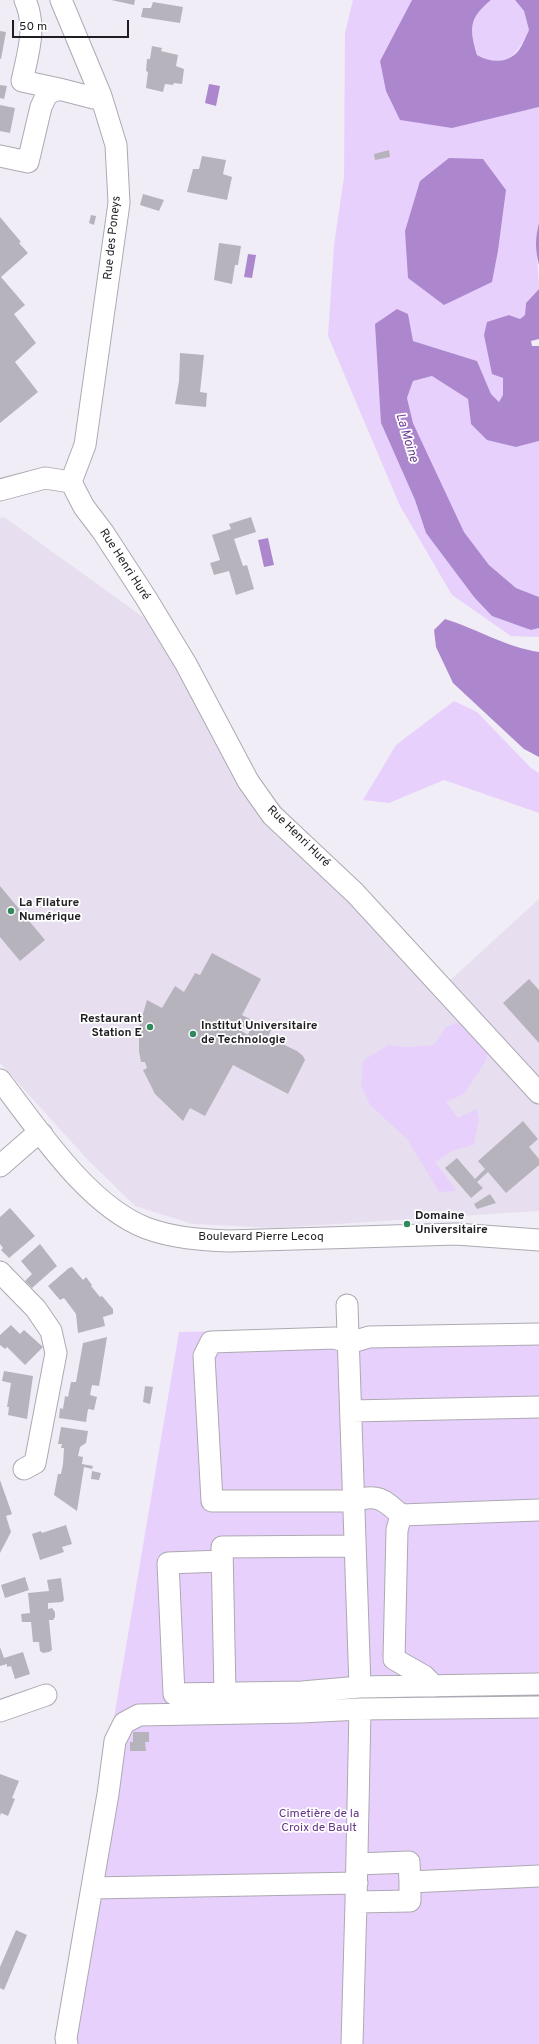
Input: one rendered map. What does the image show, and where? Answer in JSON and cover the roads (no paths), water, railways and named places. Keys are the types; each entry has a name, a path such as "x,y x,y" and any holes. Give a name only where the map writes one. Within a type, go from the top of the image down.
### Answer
{"street":[{"path":"25,0 32,20 31,38 22,81 94,98 101,96"},
{"name":"Rue des Poneys","path":"61,0 101,96 116,145 119,203 85,444 71,482"},
{"path":"0,156 28,162 41,107 47,94 59,89"},
{"path":"0,490 45,478 71,482"},
{"name":"Rue Henri Huré","path":"71,482 84,506 103,532 150,604 186,664 248,781 272,815 355,893 539,1093"},
{"name":"Boulevard Pierre Lecoq","path":"0,1080 78,1178 102,1201 123,1216 145,1228 173,1236 200,1240 229,1241 456,1234 539,1240"},
{"path":"0,1166 31,1139 42,1134"},
{"path":"0,1272 36,1310 51,1330 56,1353 35,1463 24,1469"},
{"path":"347,1305 360,1687"},
{"path":"539,1334 369,1337 349,1343 335,1338 211,1342 204,1356 212,1501 354,1501 366,1497 383,1499 401,1515 539,1510"},
{"path":"351,1411 539,1407"},
{"path":"401,1515 397,1530 394,1658 424,1676 434,1686"},
{"path":"224,1694 222,1547 355,1546"},
{"path":"222,1561 168,1563 174,1694 224,1694 360,1709 539,1707"},
{"path":"67,2044 66,2038 108,1794 115,1741 124,1723 139,1715 301,1702 360,1687 539,1684"},
{"path":"0,1710 46,1695"},
{"path":"352,2044 360,1709"},
{"path":"92,1888 357,1883 410,1900 409,1862 357,1883"},
{"path":"410,1882 539,1876"}],"water":[{"path":"412,0 491,0 478,12 475,18 472,30 473,38 477,55 488,60 499,61 515,55 529,30 524,11 515,0 539,0 539,107 452,128 400,120 386,91 380,61"},
{"path":"209,84 220,86 216,106 205,103"},
{"path":"449,158 483,159 506,190 498,251 492,282 444,305 408,278 405,231 420,181"},
{"path":"539,223 539,265 536,244"},
{"path":"248,254 256,255 252,278 244,277"},
{"name":"La Moine","path":"539,289 539,339 531,341 532,346 539,346 539,441 516,447 487,440 471,424 468,399 432,376 413,381 407,398 413,423 464,532 489,565 516,588 539,597 539,628 531,630 492,616 474,597 426,533 415,500 381,423 375,324 397,309 408,314 413,341 477,361 491,394 499,402 503,395 503,378 492,374 484,335 487,322 509,315 520,319 525,315 526,303"},
{"path":"268,538 274,565 264,567 258,540"},
{"path":"445,619 503,642 527,650 539,652 539,757 524,749 453,683 436,647 434,630"}],"place":[{"name":"La Filature Numérique","path":"11,911"},
{"name":"Restaurant Station E","path":"150,1027"},
{"name":"Institut Universitaire de Technologie","path":"193,1034"},
{"name":"Domaine Universitaire","path":"407,1224"}],"park label":[{"name":"Cimetière de la Croix de Bault","path":"319,1822"}]}
